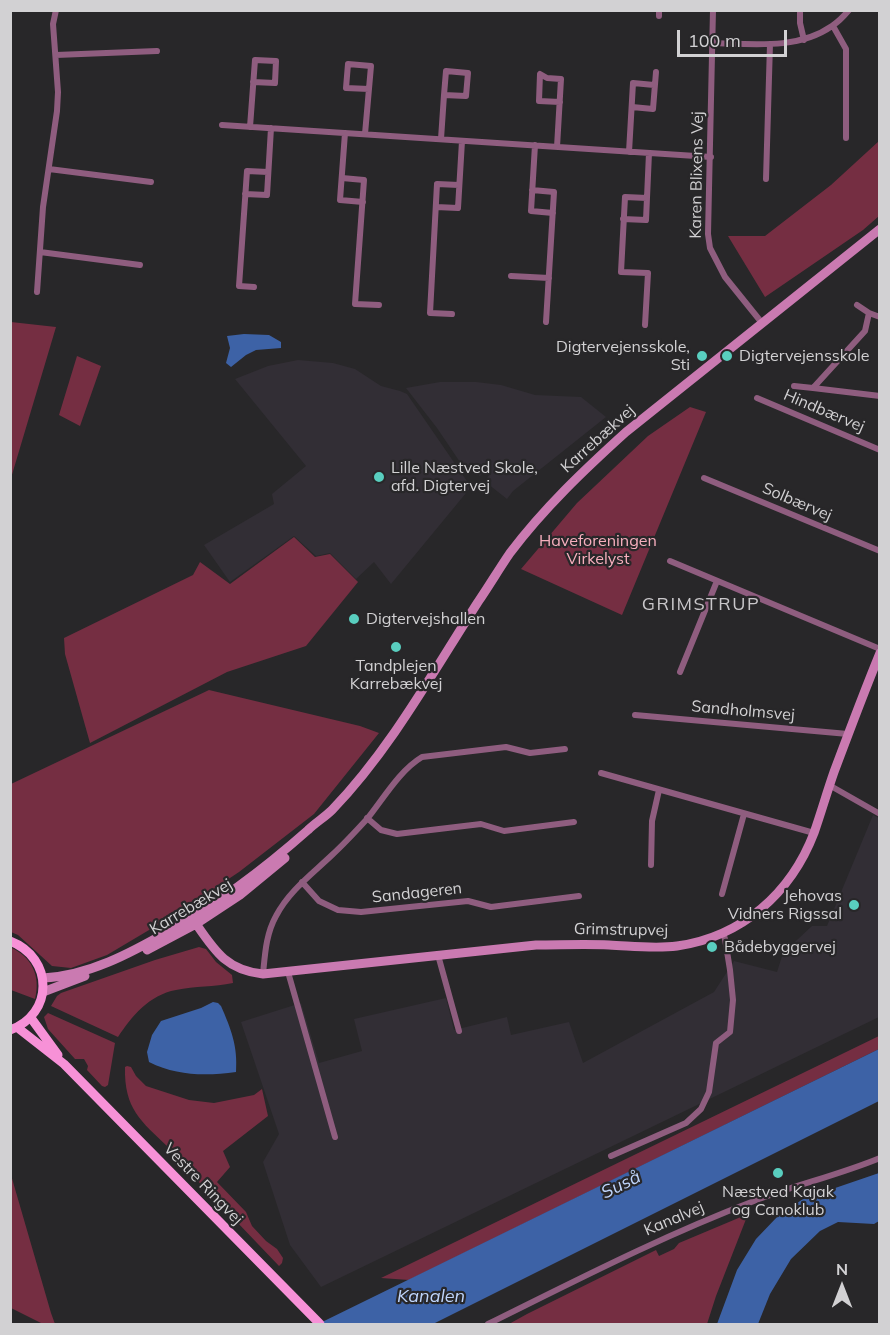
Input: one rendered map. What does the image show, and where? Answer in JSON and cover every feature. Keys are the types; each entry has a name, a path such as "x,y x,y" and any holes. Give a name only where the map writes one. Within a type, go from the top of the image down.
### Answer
{"main road":[{"path":"10,940 21,945 36,960 43,978 41,1001 31,1018 14,1029"},
{"name":"Vestre Ringvej","path":"31,1018 64,1064 320,1324"},
{"name":"Vestre Ringvej","path":"14,1029 64,1064"}],"street":[{"path":"37,292 43,207 57,111 58,92 53,24 56,10"},
{"name":"Karen Blixens Vej","path":"713,10 708,234 710,248 725,277 762,323"},
{"path":"800,10 804,40"},
{"path":"713,43 770,44 804,40 833,26 849,10"},
{"path":"833,26 846,49 846,138"},
{"path":"766,179 770,44"},
{"path":"56,55 157,51"},
{"path":"250,127 253,82 255,60 276,61 275,83 253,82"},
{"path":"365,134 369,89 370,66 348,64 346,88 369,89"},
{"path":"441,139 444,95 446,71 468,73 466,96 444,95"},
{"path":"632,107 653,109 656,72"},
{"path":"557,147 560,102 561,79 547,78 540,74 539,101 560,102"},
{"path":"629,152 633,83 654,85"},
{"path":"222,125 711,157"},
{"path":"245,194 267,195 271,128"},
{"path":"345,133 340,200 363,202"},
{"path":"436,207 458,208 462,141"},
{"path":"535,146 531,211 553,213"},
{"path":"623,219 646,220 650,153"},
{"path":"49,169 151,182"},
{"path":"254,287 239,286 247,171 268,172"},
{"path":"342,178 364,180 355,304 379,305"},
{"path":"452,314 430,313 437,184 459,186"},
{"path":"532,190 554,192 546,322"},
{"path":"645,325 648,273 621,272 625,196 647,198"},
{"name":"Karrebækvej","path":"43,992 138,955 240,895 289,855 320,825 363,774 393,733 509,555 542,513 587,467 626,432 879,229"},
{"path":"40,252 140,265"},
{"path":"511,276 549,278"},
{"path":"857,305 879,317"},
{"path":"813,388 864,331 869,313"},
{"path":"794,386 879,396"},
{"name":"Hindbærvej","path":"757,398 879,450"},
{"name":"Solbærvej","path":"704,478 879,551"},
{"path":"670,561 879,651"},
{"path":"680,672 717,581"},
{"name":"Grimstrupvej","path":"194,921 214,949 235,966 248,972 263,974 536,945 572,944 655,948 699,942 723,933 746,921 774,898 789,880 803,856 814,833 829,785 879,651"},
{"name":"Sandholmsvej","path":"635,715 848,734"},
{"path":"263,974 268,934 275,916 286,900 302,882 334,854 367,818 411,763 422,757 506,747 530,753 565,748"},
{"path":"601,773 814,833"},
{"path":"829,785 879,814"},
{"path":"651,865 652,821 659,790"},
{"name":"Karrebækvej","path":"43,978 73,974 107,962 194,921 285,851 331,812"},
{"path":"722,894 744,813"},
{"path":"367,818 381,830 397,834 481,824 504,831 574,822"},
{"name":"Sandageren","path":"302,882 319,901 338,910 361,912 468,901 491,907 579,896"},
{"path":"611,1156 686,1123 701,1109 709,1092 716,1042 730,1032 733,1000 723,933"},
{"path":"438,955 459,1031"},
{"path":"288,972 335,1137"},
{"name":"Kanalvej","path":"488,1324 676,1233 756,1200 879,1158"}],"shaded area":[{"name":"Lille Næstved Skole, afd. Digtervej","path":"298,360 333,363 355,369 381,386 407,394 471,487 391,584 374,562 356,579 330,553 316,556 294,536 230,582 204,545 274,504 272,494 306,466 235,379 268,366"},
{"path":"440,382 476,382 501,385 535,395 581,397 606,417 513,491 507,499 488,484 486,480 489,475 484,471 480,476 468,467 464,468 406,388"},
{"path":"873,815 879,818 879,1017 321,1287 290,1245 263,1162 279,1134 241,1022 301,1003 319,1063 362,1051 354,1019 446,998 454,1030 507,1017 511,1035 569,1022 583,1063 714,992 734,961 777,972 783,953 812,926 827,926"}],"green space":[{"path":"879,141 879,216 863,230 765,297 728,236 765,236 831,185"},
{"path":"10,322 56,327 11,478"},
{"path":"77,356 101,366 80,426 59,415"},
{"name":"Haveforeningen Virkelyst","path":"690,407 706,412 622,615 521,569 577,503 648,436"},
{"path":"294,537 315,557 330,554 358,582 306,646 227,672 90,743 65,654 64,638 193,575 200,562 230,584"},
{"path":"209,690 360,726 379,733 314,814 239,872 176,914 107,955 71,968 52,966 18,935 11,932 11,784"},
{"path":"10,947 24,956 33,968 37,983 35,999 11,990"},
{"path":"199,947 206,949 216,962 232,975 233,983 183,989 158,996 135,1014 118,1037 51,1006 61,993"},
{"path":"48,1013 115,1043 108,1085 102,1086 87,1070 88,1066 84,1059 75,1059 48,1029 44,1017"},
{"path":"879,1036 879,1049 409,1280 381,1278"},
{"path":"125,1067 131,1067 146,1086 189,1100 214,1103 254,1095 262,1089 268,1116 223,1151 230,1167 217,1182 246,1212 252,1226 277,1249 283,1258 279,1266 142,1121 131,1104 128,1094 125,1081"},
{"path":"11,1175 55,1324 43,1324 11,1308"},
{"path":"748,1214 707,1324 509,1324 656,1250 659,1256 674,1249 679,1243"}],"water":[{"path":"269,335 281,342 281,348 256,350 231,367 226,363 230,348 227,336"},
{"path":"213,1002 221,1006 231,1030 236,1054 236,1072 192,1074 170,1070 149,1062 147,1052 152,1035 161,1021"},
{"name":"Kanalen","path":"879,1049 879,1101 433,1324 318,1324"},
{"path":"879,1173 879,1221 874,1224 838,1222 820,1231 791,1259 770,1294 758,1324 717,1324 737,1270 756,1239 778,1216 803,1199"}],"place":[{"name":"Digtervejensskole, Sti","path":"702,356"},
{"name":"Digtervejensskole","path":"727,356"},
{"name":"Lille Næstved Skole, afd. Digtervej","path":"379,477"},
{"name":"Digtervejshallen","path":"354,619"},
{"name":"Tandplejen Karrebækvej","path":"396,647"},
{"name":"Jehovas Vidners Rigssal","path":"854,905"},
{"name":"Bådebyggervej","path":"712,947"},
{"name":"Næstved Kajak og Canoklub","path":"778,1173"}],"district":[{"name":"GRIMSTRUP","path":"701,605"}],"water label":[{"name":"Suså","path":"621,1185"}]}
